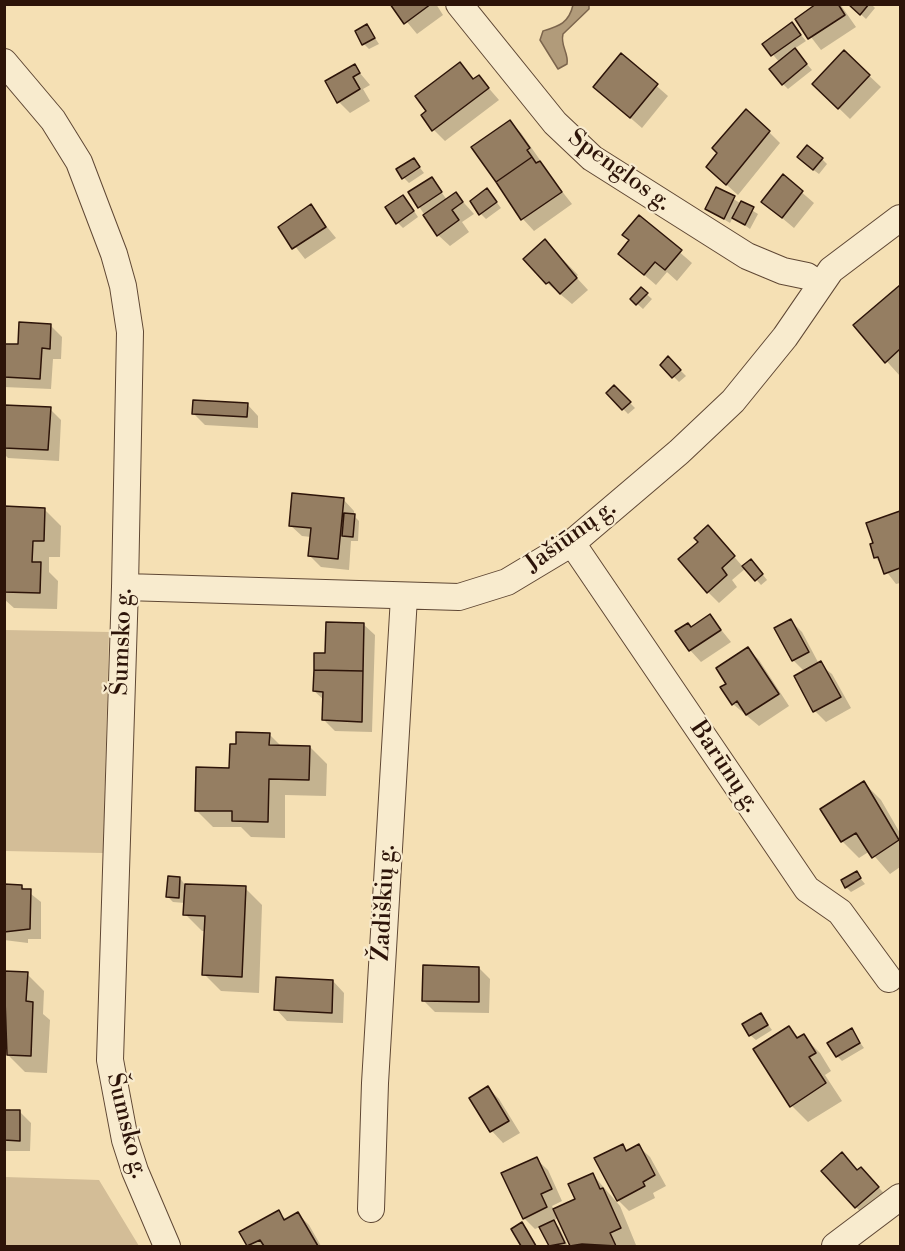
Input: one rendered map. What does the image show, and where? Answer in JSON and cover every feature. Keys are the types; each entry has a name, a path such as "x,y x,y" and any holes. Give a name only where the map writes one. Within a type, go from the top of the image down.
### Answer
{"street":[{"name":"Spenglos g.","path":"459,4 555,123 592,158 747,256 783,271 807,276 819,284"},
{"name":"Šumsko g.","path":"4,62 53,120 80,162 98,205 123,286 129,332 125,587 110,1060 115,1095 135,1172 167,1246"},
{"name":"Jašiūnų g.","path":"125,587 459,597 507,582 572,543 679,452 733,401 785,337 819,284 831,270 858,247 900,218"},
{"name":"Barūnų g.","path":"572,543 807,889 840,912 889,979"},
{"name":"Žadiškių g.","path":"371,1209 375,1083 404,597"},
{"path":"835,1246 900,1197"}],"shaded area":[{"path":"573,5 589,5 589,9 563,34 567,64 558,69 540,40 543,31 566,20"},
{"path":"5,630 109,632 103,853 5,851"},
{"path":"5,1177 99,1180 139,1246 5,1246"}],"building":[{"path":"390,4 431,4 404,24"},
{"path":"816,4 838,4 845,15 808,39 795,19"},
{"path":"848,4 869,4 860,15"},
{"path":"792,22 801,35 771,56 762,44"},
{"path":"367,24 375,38 362,45 355,31"},
{"path":"795,48 807,64 782,85 769,69"},
{"path":"844,50 870,75 838,109 812,84"},
{"path":"621,53 658,84 630,118 593,87"},
{"path":"460,62 473,79 479,75 489,88 432,131 421,115 426,111 415,96"},
{"path":"355,64 360,73 353,77 360,89 337,103 325,81"},
{"path":"746,109 770,131 726,185 706,167 717,153 712,148"},
{"path":"510,120 530,148 527,150 532,157 496,182 471,147"},
{"path":"807,145 823,158 813,170 797,157"},
{"path":"532,157 536,163 540,161 562,192 521,220 496,182"},
{"path":"414,158 420,167 402,179 396,169"},
{"path":"783,174 803,191 782,218 761,202"},
{"path":"432,177 442,192 418,208 408,192"},
{"path":"716,187 735,196 724,219 705,209"},
{"path":"487,188 497,202 479,215 470,201"},
{"path":"456,192 463,202 452,210 459,220 437,236 423,215"},
{"path":"403,195 414,211 396,224 385,207"},
{"path":"741,201 754,207 745,225 732,218"},
{"path":"311,204 326,227 292,249 278,227"},
{"path":"639,215 682,250 665,270 655,262 644,275 618,254 629,240 622,235"},
{"path":"545,239 577,278 560,294 549,282 546,284 523,259"},
{"path":"900,285 900,349 885,363 853,325"},
{"path":"641,287 648,293 636,305 630,299"},
{"path":"19,322 51,324 50,349 42,348 40,379 4,377 4,344 18,344"},
{"path":"668,356 681,370 672,378 660,365"},
{"path":"614,385 631,402 622,410 606,393"},
{"path":"193,400 248,403 247,417 192,414"},
{"path":"4,405 51,407 48,450 4,448"},
{"path":"292,493 344,498 338,559 308,556 311,528 289,526"},
{"path":"4,506 45,508 44,541 33,541 32,562 41,562 40,593 4,592"},
{"path":"900,511 900,568 884,574 878,557 874,558 870,544 873,543 866,523"},
{"path":"344,513 355,514 353,537 342,536"},
{"path":"708,525 735,556 722,568 727,575 707,593 678,559 698,542 694,538"},
{"path":"751,559 763,574 755,581 742,566"},
{"path":"710,614 721,630 689,651 675,631 688,623 691,627"},
{"path":"791,619 809,652 792,661 774,628"},
{"path":"326,622 364,623 363,671 314,670 314,653 325,653"},
{"path":"748,647 779,694 746,715 737,701 732,705 720,687 726,684 716,668"},
{"path":"821,661 841,697 813,712 794,676"},
{"path":"314,670 363,671 362,722 322,720 323,692 313,691"},
{"path":"236,732 270,733 269,745 310,746 309,780 269,779 268,822 232,821 232,811 195,811 196,767 229,768 230,744 236,744"},
{"path":"864,781 899,840 872,858 856,833 841,842 820,809"},
{"path":"857,871 861,878 845,888 841,880"},
{"path":"168,876 180,877 179,898 166,897"},
{"path":"4,884 22,885 22,889 31,889 30,929 4,932"},
{"path":"185,884 246,886 242,977 202,975 205,916 183,915"},
{"path":"423,965 479,967 479,1002 422,1001"},
{"path":"4,971 28,972 26,1001 33,1002 31,1056 7,1055"},
{"path":"276,977 333,980 332,1013 274,1010"},
{"path":"761,1013 768,1025 749,1036 742,1024"},
{"path":"789,1026 797,1038 804,1034 816,1053 809,1057 826,1083 790,1107 753,1049"},
{"path":"852,1028 860,1043 836,1057 827,1043"},
{"path":"488,1086 509,1121 490,1132 469,1098"},
{"path":"4,1110 20,1110 20,1141 4,1140"},
{"path":"623,1144 626,1151 639,1144 655,1175 643,1182 645,1186 617,1201 594,1158"},
{"path":"842,1152 857,1170 861,1167 879,1187 855,1208 821,1171"},
{"path":"537,1157 552,1189 541,1194 547,1207 523,1219 501,1173"},
{"path":"593,1173 600,1189 603,1188 621,1228 610,1233 616,1246 582,1244 570,1246 553,1209 575,1199 568,1184"},
{"path":"279,1210 284,1220 298,1212 318,1246 264,1246 260,1240 247,1246 239,1232"},
{"path":"554,1220 565,1243 549,1246 539,1227"},
{"path":"522,1222 536,1246 521,1246 511,1229"}]}
